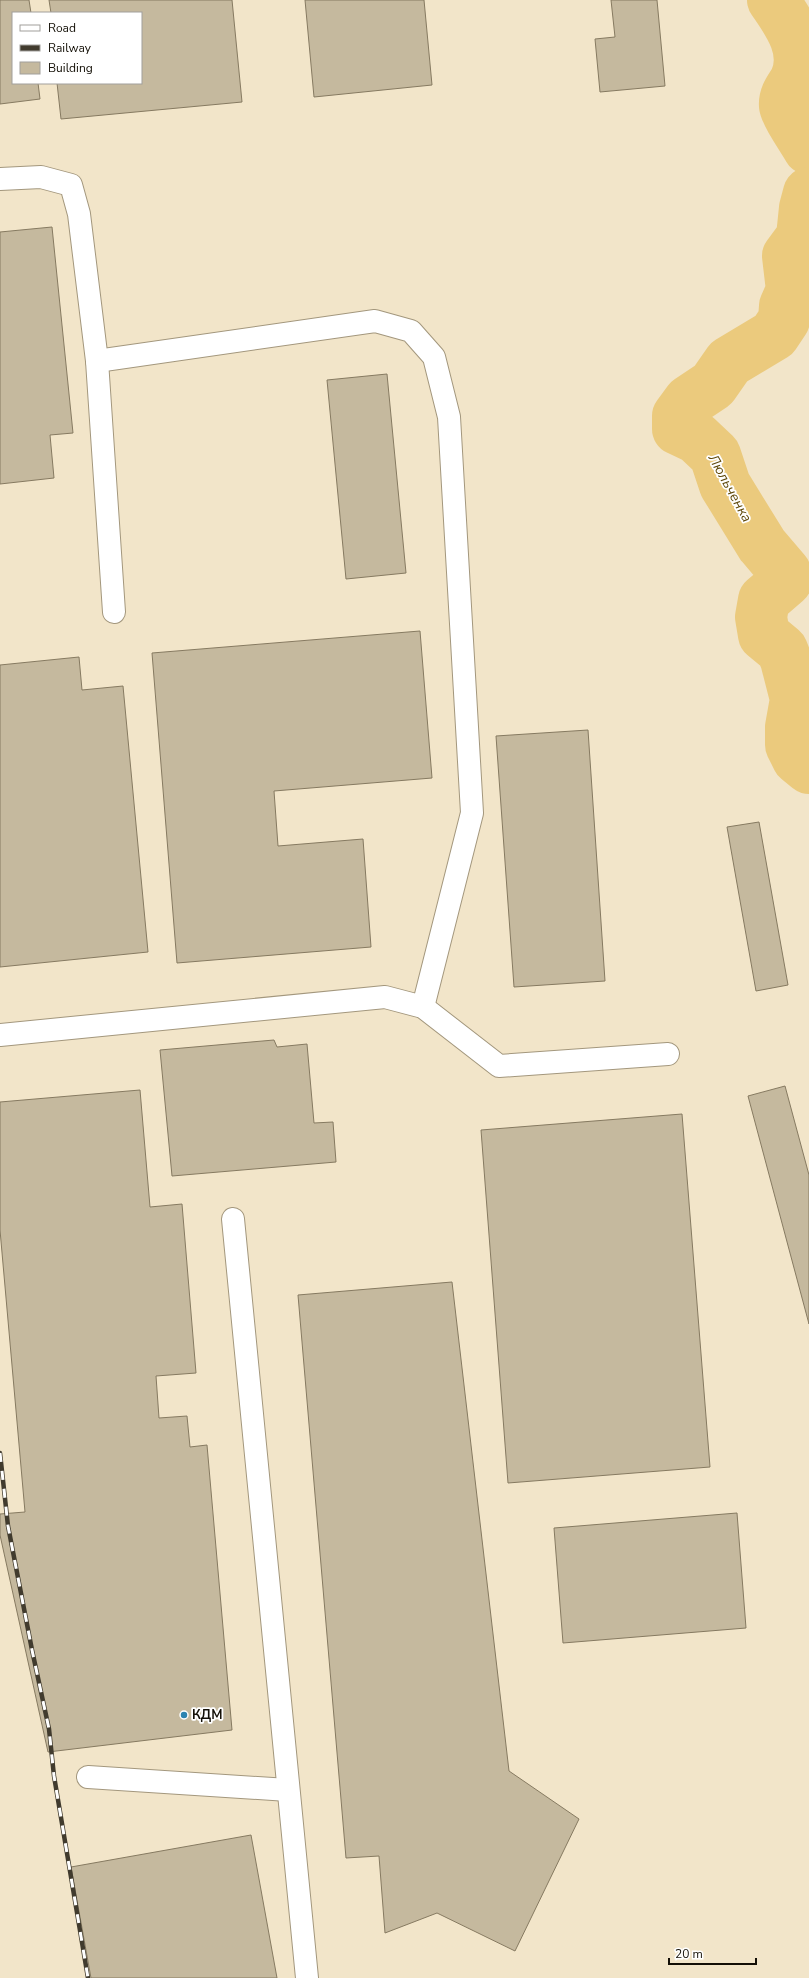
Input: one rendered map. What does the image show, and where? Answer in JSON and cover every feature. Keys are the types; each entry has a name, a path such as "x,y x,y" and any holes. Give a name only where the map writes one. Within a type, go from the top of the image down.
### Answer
{"lane":[{"path":"0,179 41,177 70,186 79,214 97,361 114,612"},
{"path":"97,361 375,321 410,331 434,357 449,417 472,813 423,1007"},
{"path":"0,1035 384,997 423,1007 498,1066 668,1054"},
{"path":"233,1219 306,1978"},
{"path":"88,1777 288,1790"}],"building":[{"path":"0,0 29,0 31,12 12,12 12,84 38,84 40,99 0,104"},
{"path":"49,0 232,0 242,102 61,119 57,84 142,84 142,12 51,12"},
{"path":"305,0 424,0 432,85 314,97"},
{"path":"611,0 657,0 665,86 600,92 595,39 615,37"},
{"path":"52,227 73,433 50,435 54,478 0,484 0,232"},
{"path":"387,374 406,573 346,579 327,380"},
{"path":"420,631 432,778 274,791 278,846 363,839 371,947 177,963 152,653"},
{"path":"79,657 82,690 123,686 148,952 0,967 0,665"},
{"path":"588,730 605,981 514,987 496,736"},
{"path":"759,822 788,985 756,991 727,827"},
{"path":"274,1040 277,1047 307,1044 314,1123 333,1122 336,1162 172,1176 160,1050"},
{"path":"785,1086 809,1175 809,1324 748,1096"},
{"path":"140,1090 150,1207 182,1204 196,1373 156,1376 159,1418 187,1416 190,1447 207,1445 232,1730 48,1752 0,1535 0,1514 25,1512 0,1230 0,1102"},
{"path":"682,1114 710,1467 508,1483 481,1130"},
{"path":"452,1282 509,1771 579,1819 515,1951 437,1913 385,1933 379,1856 346,1858 298,1295"},
{"path":"737,1513 746,1628 563,1643 554,1528"},
{"path":"251,1835 277,1978 91,1978 71,1867"}],"waterway":[{"name":"Люльченка","path":"773,0 786,19 796,39 799,49 799,70 795,81 786,96 785,106 809,149"},
{"name":"Люльченка","path":"809,193 805,208 802,237 788,256 792,290 785,306 784,320 774,335 729,362 713,385 689,401 678,416 678,429 697,438 715,455 725,485 762,545 785,572 786,581 764,600 761,617 764,635 782,650 786,660 796,699 791,727 791,745 798,759 809,768"}],"railway":[{"path":"0,1453 8,1526 49,1729 54,1776 88,1978"}],"place":[{"name":"КДМ","path":"184,1715"}]}
